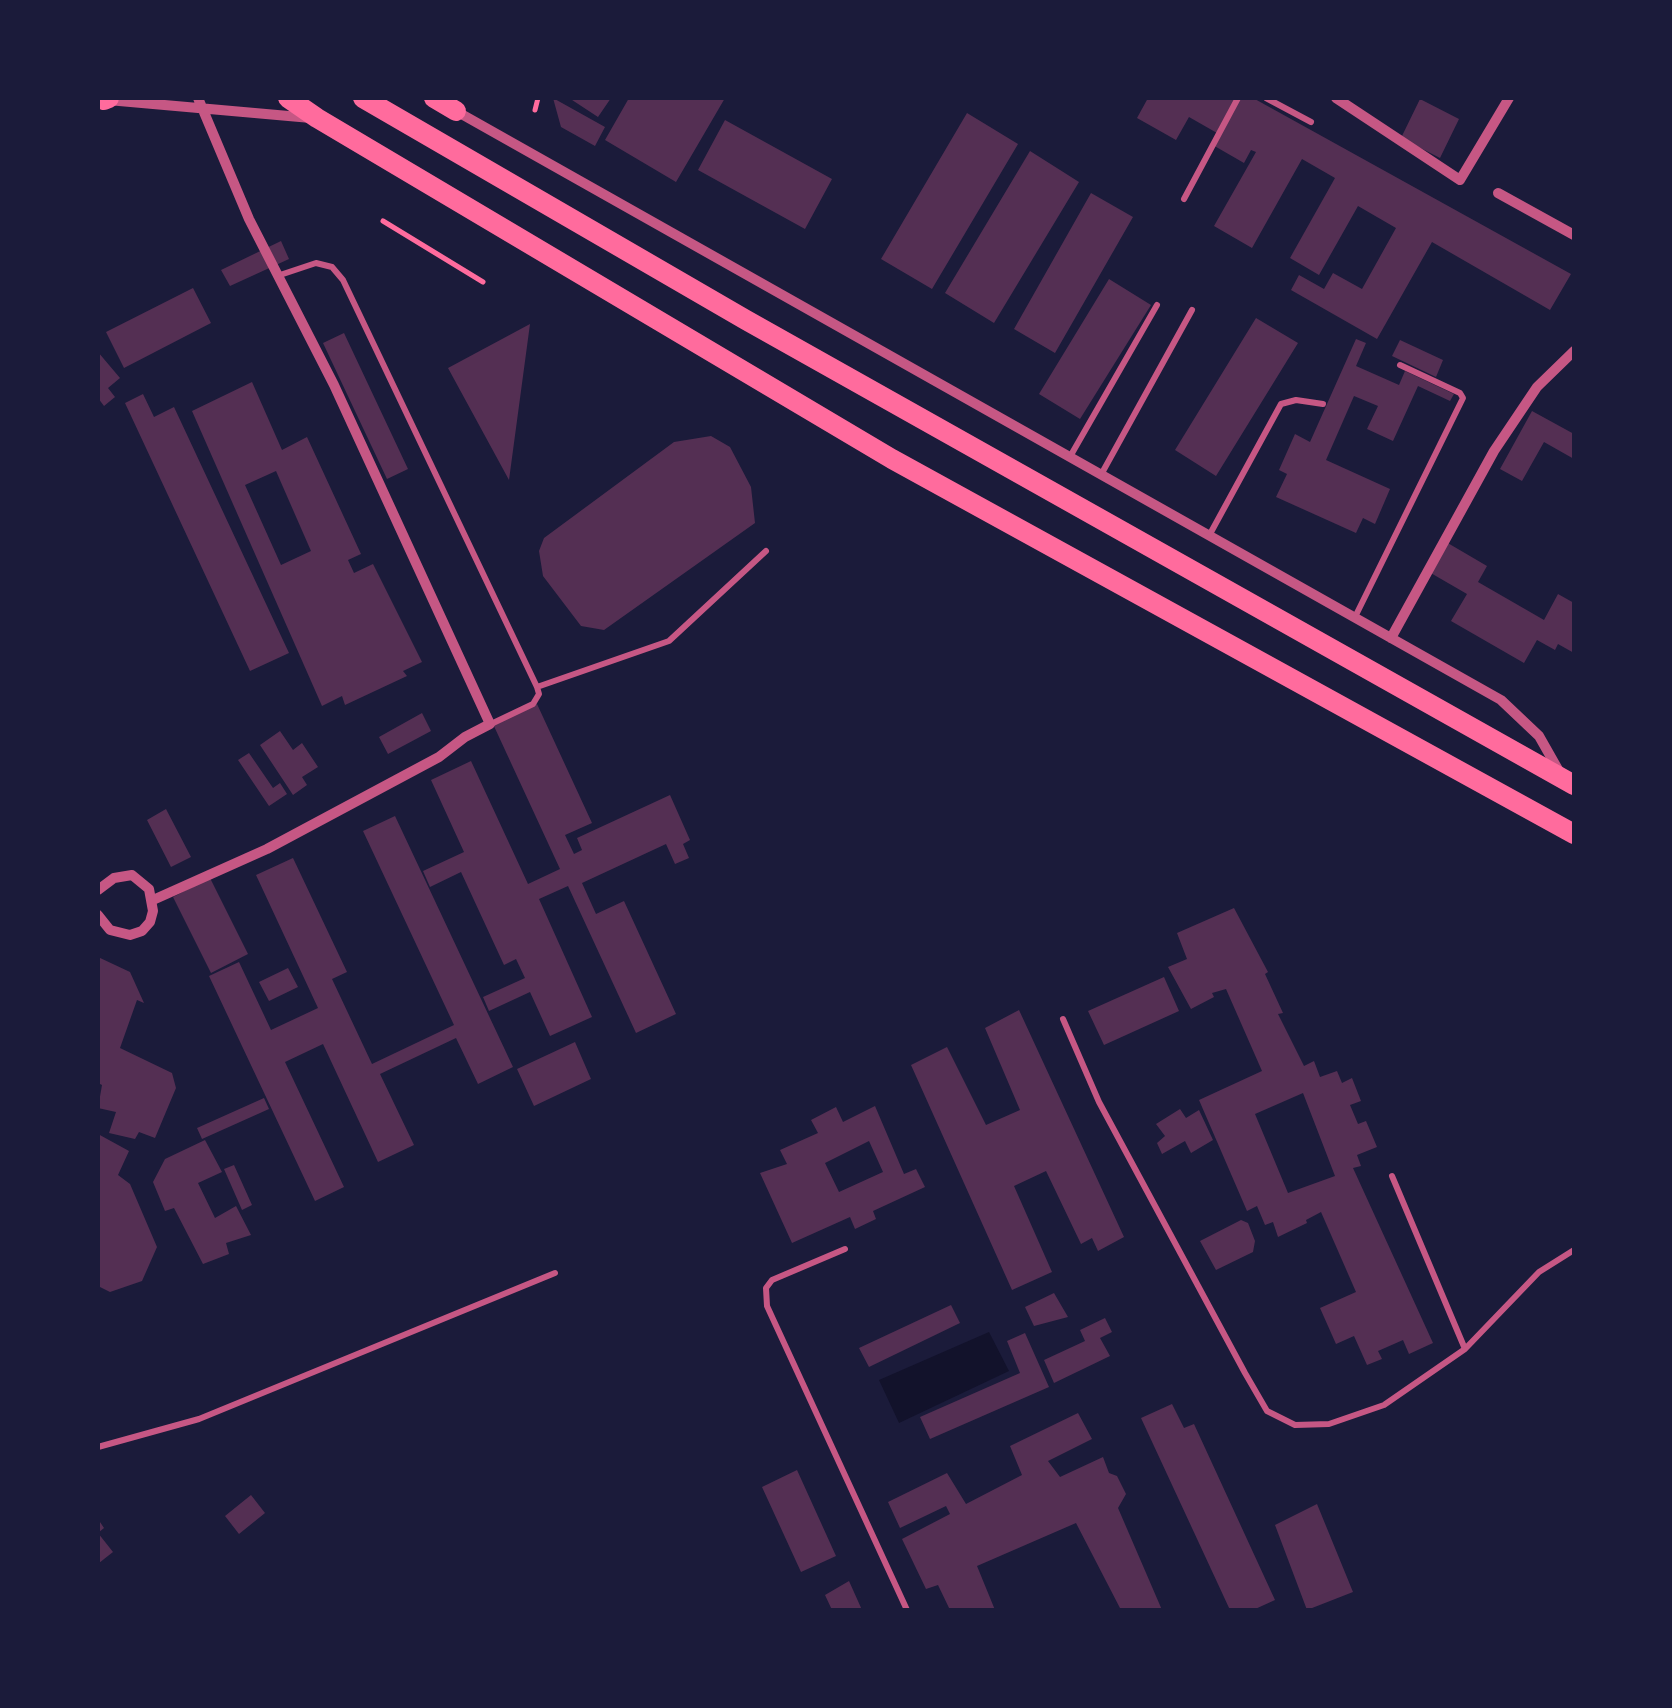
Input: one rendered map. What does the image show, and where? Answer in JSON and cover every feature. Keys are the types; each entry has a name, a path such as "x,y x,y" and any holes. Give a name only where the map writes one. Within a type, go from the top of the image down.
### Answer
{"main road":[{"path":"288,98 892,459 1574,834"},
{"path":"362,98 797,349 1571,781"},
{"path":"434,98 456,111"}],"street":[{"path":"1336,98 1460,180 1509,98"},
{"path":"104,99 200,103 317,118"},
{"path":"153,900 267,849 440,758 465,736 490,724 280,275 249,219 200,103"},
{"path":"456,111 1502,700 1539,736 1571,781"},
{"path":"1498,193 1574,235"},
{"path":"1390,638 1494,451 1537,387 1574,351"},
{"path":"98,890 114,878 132,875 149,889 153,900 150,922 142,931 130,934 110,930 98,915"}],"lane":[{"path":"1184,198 1238,98"},
{"path":"1266,98 1311,122"},
{"path":"280,275 316,263 332,267 343,280 537,687 539,694 533,704 490,724"},
{"path":"1071,455 1157,304"},
{"path":"1102,473 1192,310"},
{"path":"1355,618 1463,398 1400,364"},
{"path":"1210,534 1281,404 1296,400 1322,404"},
{"path":"537,687 670,640 766,551"},
{"path":"1063,1019 1099,1102 1267,1412 1295,1425 1329,1424 1384,1405 1465,1349 1539,1272 1574,1250"},
{"path":"1392,1176 1465,1349"},
{"path":"846,1249 772,1280 766,1288 767,1306 907,1610"},
{"path":"98,1447 199,1419 555,1272"}],"path":[{"path":"535,110 538,98"},
{"path":"384,221 483,282"}],"shaded area":[{"path":"989,1332 1009,1371 899,1423 879,1380"}],"building":[{"path":"553,98 605,127 595,146 561,127"},
{"path":"569,98 611,98 598,117"},
{"path":"629,98 725,98 676,182 605,140"},
{"path":"1148,98 1253,98 1571,274 1550,310 1432,242 1377,339 1291,290 1299,275 1324,289 1333,273 1362,289 1396,228 1358,206 1319,275 1290,258 1335,178 1302,159 1252,248 1214,226 1256,152 1251,150 1244,163 1211,144 1217,133 1189,117 1176,140 1137,118"},
{"path":"1420,99 1459,119 1440,158 1401,138"},
{"path":"967,113 1018,144 932,289 881,259"},
{"path":"725,120 832,179 805,229 698,170"},
{"path":"1030,151 1079,182 994,323 945,293"},
{"path":"1091,193 1133,217 1055,353 1014,329"},
{"path":"281,241 289,259 230,286 221,270"},
{"path":"1109,279 1151,305 1080,419 1039,394"},
{"path":"193,288 211,323 124,368 106,332"},
{"path":"1256,318 1298,343 1216,476 1175,450"},
{"path":"530,324 509,480 448,368"},
{"path":"344,333 408,469 387,479 323,343"},
{"path":"1356,339 1366,343 1356,366 1399,385 1405,371 1454,394 1450,401 1418,386 1393,441 1367,429 1378,406 1354,396 1326,460 1390,489 1375,524 1363,518 1356,533 1276,497 1287,474 1279,470 1295,434 1310,442"},
{"path":"1400,340 1443,360 1436,377 1392,356"},
{"path":"98,352 120,378 108,388 115,397 104,406 98,398"},
{"path":"252,382 282,450 307,437 361,554 348,560 354,573 373,564 422,662 403,671 407,676 345,705 342,696 322,706 192,411","holes":["276,471 311,551 281,565 245,485"]},
{"path":"143,394 154,417 174,407 289,653 250,671 125,403"},
{"path":"1532,411 1574,434 1574,459 1544,442 1522,481 1500,469"},
{"path":"711,436 730,447 751,487 755,523 604,630 581,626 543,576 539,551 544,538 674,442"},
{"path":"1446,542 1487,566 1478,582 1544,620 1558,594 1574,603 1574,653 1558,644 1555,650 1537,640 1524,663 1451,621 1467,594 1429,572"},
{"path":"537,704 592,823 565,835 574,854 582,850 577,838 670,795 690,840 683,844 689,858 675,864 666,844 582,883 596,914 624,901 676,1014 636,1033 568,886 539,899 592,1017 550,1036 530,992 489,1011 483,997 525,978 516,959 504,965 461,872 430,887 423,871 464,852 431,780 471,761 528,884 560,869 493,724"},
{"path":"422,713 431,731 388,754 379,737"},
{"path":"280,731 293,750 302,743 318,767 302,777 307,785 293,795 260,745"},
{"path":"249,753 273,788 280,783 287,794 269,806 238,760"},
{"path":"166,809 191,857 171,867 147,820"},
{"path":"395,816 513,1067 478,1084 456,1038 380,1074 414,1145 378,1162 323,1044 285,1062 344,1187 315,1201 209,976 239,962 271,1030 318,1008 256,875 293,858 347,972 332,979 372,1064 454,1025 363,831"},
{"path":"210,878 248,954 211,973 173,897"},
{"path":"1234,908 1268,972 1265,974 1283,1013 1278,1014 1304,1066 1314,1061 1320,1077 1337,1071 1342,1083 1352,1078 1361,1101 1350,1105 1358,1124 1366,1121 1377,1147 1357,1155 1361,1166 1353,1168 1433,1343 1409,1354 1403,1340 1378,1351 1382,1359 1367,1365 1354,1336 1336,1344 1320,1308 1356,1292 1321,1212 1278,1237 1273,1222 1265,1225 1257,1206 1247,1211 1199,1100 1262,1071 1226,989 1212,993 1214,997 1191,1009 1168,967 1187,959 1177,933","holes":["1303,1093 1335,1176 1288,1193 1255,1114"]},
{"path":"98,957 130,972 144,1003 137,1000 120,1048 172,1073 176,1088 155,1138 139,1132 135,1139 109,1133 116,1112 98,1108 102,1085 98,1083"},
{"path":"288,968 298,987 269,1001 259,982"},
{"path":"1164,977 1179,1011 1104,1045 1088,1011"},
{"path":"1019,1010 1124,1237 1098,1251 1092,1238 1081,1244 1046,1171 1014,1186 1052,1272 1012,1290 911,1065 947,1047 986,1125 1020,1110 985,1028"},
{"path":"575,1042 591,1079 534,1106 517,1069"},
{"path":"264,1098 269,1109 202,1139 197,1128"},
{"path":"875,1106 904,1174 916,1169 925,1187 873,1211 876,1219 855,1229 850,1217 792,1243 760,1173 787,1164 780,1150 818,1133 811,1120 836,1107 843,1122","holes":["869,1141 883,1172 839,1192 825,1163"]},
{"path":"1180,1109 1186,1118 1199,1110 1213,1140 1191,1153 1185,1141 1162,1154 1157,1143 1165,1136 1156,1124"},
{"path":"98,1134 129,1151 118,1175 130,1184 157,1247 142,1281 110,1292 98,1286"},
{"path":"205,1140 222,1172 198,1183 215,1218 236,1206 251,1235 226,1243 229,1254 203,1264 174,1208 165,1211 153,1182 165,1159"},
{"path":"234,1165 252,1205 242,1210 224,1169"},
{"path":"1241,1220 1248,1223 1255,1241 1253,1252 1216,1270 1200,1241"},
{"path":"1054,1293 1068,1317 1034,1326 1025,1307"},
{"path":"951,1305 960,1323 869,1367 859,1348"},
{"path":"1105,1318 1112,1332 1100,1338 1110,1356 1054,1383 1044,1360 1085,1341 1080,1330"},
{"path":"1025,1333 1049,1387 930,1439 920,1417 1020,1373 1007,1341"},
{"path":"1172,1404 1184,1428 1194,1424 1275,1600 1253,1610 1230,1610 1141,1418"},
{"path":"1078,1413 1092,1439 1048,1461 1060,1477 1103,1457 1109,1473 1117,1476 1126,1494 1118,1508 1162,1610 1121,1610 1076,1523 977,1566 995,1610 950,1610 938,1585 926,1589 902,1539 950,1514 946,1506 900,1528 888,1502 947,1473 966,1504 1022,1475 1010,1446"},
{"path":"797,1470 836,1556 801,1572 762,1487"},
{"path":"251,1495 265,1513 239,1534 225,1516"},
{"path":"1317,1504 1353,1592 1307,1610 1275,1525"},
{"path":"98,1533 113,1552 99,1563"},
{"path":"849,1581 862,1610 832,1610 825,1595"}]}
